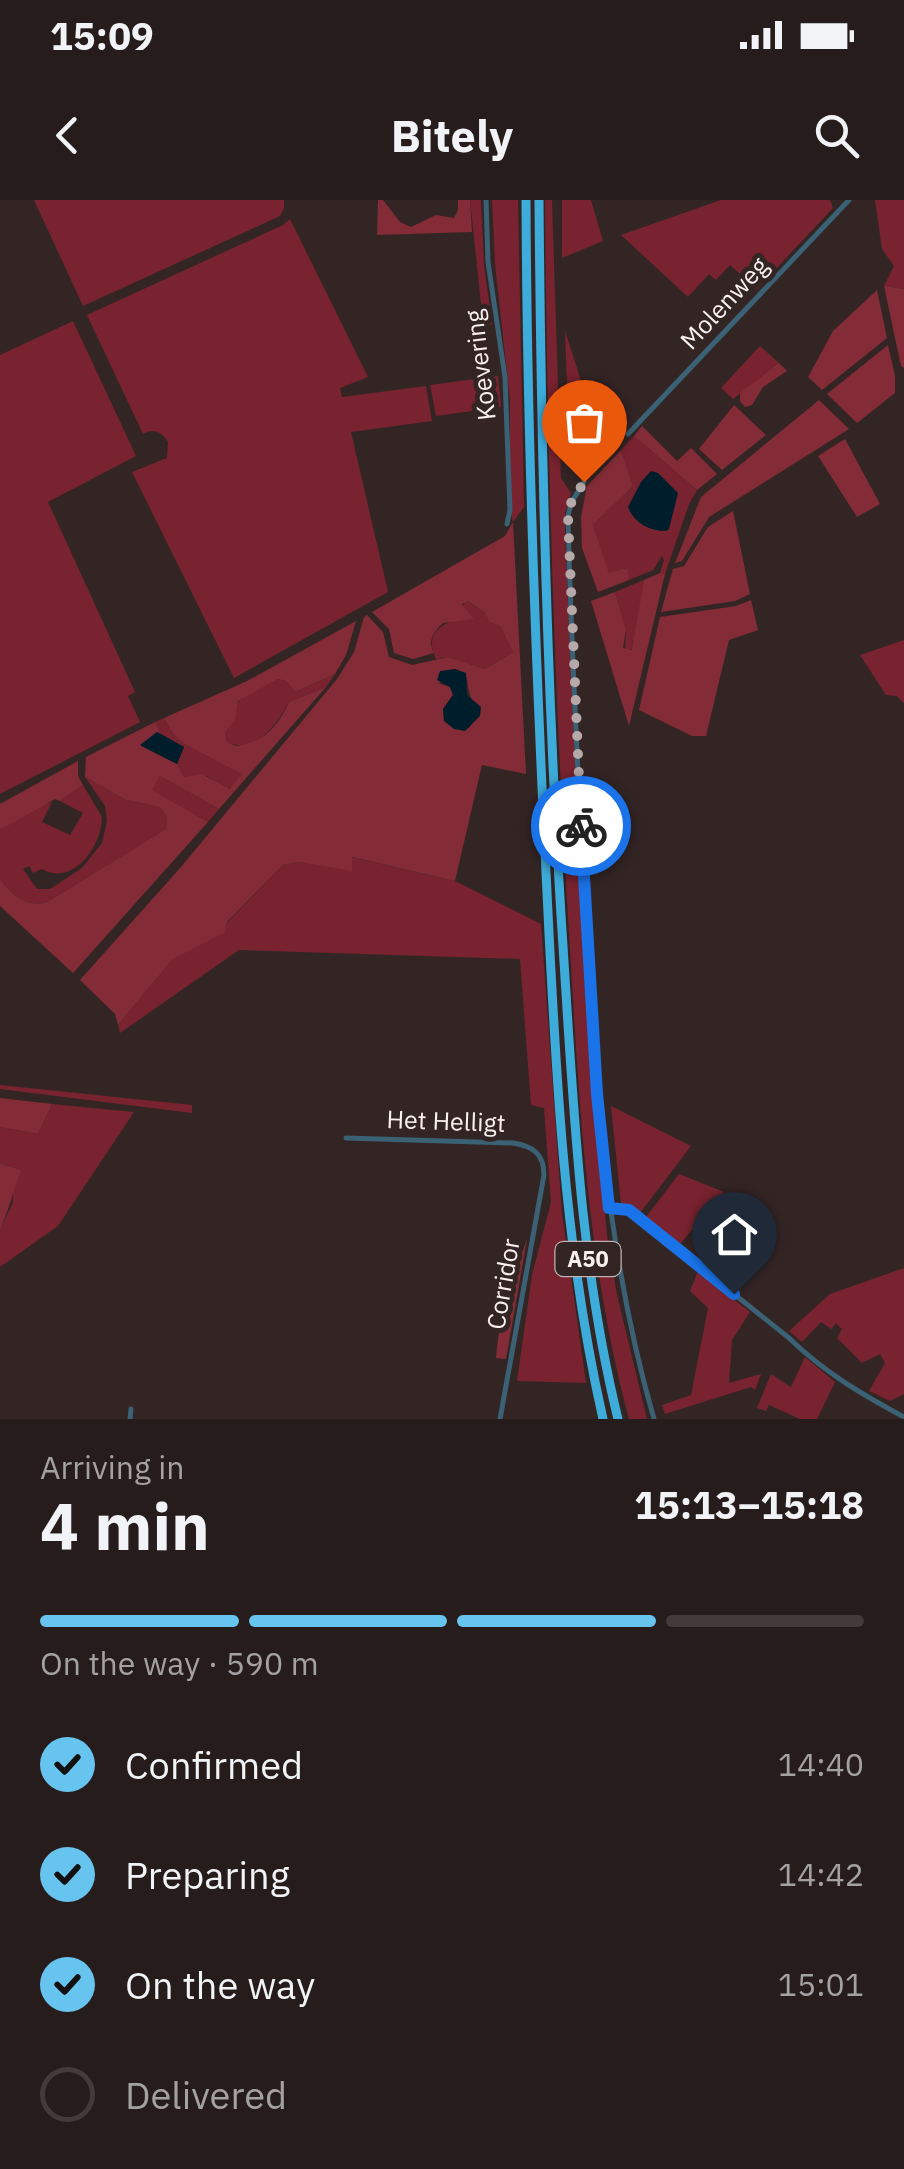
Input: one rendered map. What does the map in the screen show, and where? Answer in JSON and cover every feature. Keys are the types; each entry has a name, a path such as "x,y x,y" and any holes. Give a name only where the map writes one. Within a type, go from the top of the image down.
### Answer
{"highway":[{"name":"A50","path":"526,200 535,647 560,1119 575,1276 603,1419"},
{"name":"A50","path":"539,200 544,536 557,860 583,1221 594,1309 618,1419"}],"street":[{"name":"Koevering","path":"486,200 488,262 505,376 508,524"},
{"name":"Molenweg","path":"628,434 848,200"},
{"path":"584,482 568,516 597,1094 609,1208 630,1325 654,1419"},
{"name":"Het Helligt","path":"346,1138 513,1142 532,1148 540,1156"},
{"name":"Corridor","path":"500,1419 544,1175 540,1156"},
{"path":"609,1208 629,1210 814,1362 849,1388 904,1417"},
{"path":"130,1409 130,1419"}],"shaded area":[{"path":"34,200 284,200 284,208 280,216 83,306"},
{"path":"378,200 383,200 400,222 411,227 436,215 454,218 458,200 470,200 472,232 377,235"},
{"path":"470,200 481,200 492,324 487,326 481,304"},
{"path":"492,200 518,200 524,507 513,522 510,400"},
{"path":"545,200 552,200 561,478 571,493 565,531 584,975 607,1236 647,1419 629,1419 614,1359 594,1238 581,1117 555,658"},
{"path":"562,200 591,200 603,241 562,258"},
{"path":"721,200 830,200 833,208 757,289 730,265 716,280 709,274 688,297 621,235"},
{"path":"875,200 904,200 904,289 884,286 894,266 882,249"},
{"path":"290,219 368,377 340,388 342,397 426,386 432,421 351,432 388,592 234,678 132,472 167,458 168,442 157,432 143,434 87,315"},
{"path":"884,286 904,289 904,368 901,366"},
{"path":"877,290 887,338 822,390 808,377 833,331"},
{"path":"73,321 136,456 48,502 135,692 128,696 140,722 0,794 0,355"},
{"path":"565,331 605,455 584,482 569,441"},
{"path":"888,345 895,393 857,423 827,394"},
{"path":"760,346 779,363 733,399 721,388"},
{"path":"779,363 787,371 763,387 752,405 745,407 740,393"},
{"path":"498,376 501,407 436,416 430,385"},
{"path":"819,400 849,429 709,517 682,561 675,563 701,497"},
{"path":"734,405 766,435 722,470 699,449"},
{"path":"642,426 677,461 691,448 717,474 697,490 634,436"},
{"path":"634,436 697,490 665,574 660,573 662,556 653,570 629,580 626,568 609,574 593,525 633,486 621,450"},
{"path":"845,439 880,504 857,517 818,456"},
{"path":"621,450 633,486 593,525 609,573 627,568 629,580 598,592 582,548 581,517 587,486"},
{"path":"733,511 750,594 735,601 661,612 673,569 684,566 708,527"},
{"path":"513,522 526,774 482,765 455,881 352,857 352,871 299,862 283,865 227,922 224,933 173,959 118,1025 115,1014 80,980 181,867 337,679 354,652 364,617 367,615 383,632 389,657 412,665 448,657 485,669 513,652 500,626 489,622 485,613 468,601 462,604 474,619 443,623 432,637 434,653 413,659 394,653 389,629 372,612 505,536","holes":["467,677 473,709 469,728 444,721 443,709 453,695 450,687 438,683"]},
{"path":"665,574 629,726 591,601 615,592 626,629 623,648 632,650 644,580"},
{"path":"644,580 634,649 625,650 626,629 615,592"},
{"path":"466,600 485,613 489,622 500,626 513,652 485,669 448,657 436,659 433,649 432,641 440,628 473,618 463,606"},
{"path":"751,600 758,630 729,640 706,736 692,736 639,710 660,617 736,606"},
{"path":"356,621 346,655 335,674 295,692 286,681 278,679 238,701 235,719 225,733 227,742 236,746 269,732 289,702 326,687 219,809 160,776 152,790 208,822 73,973 0,906 0,879 21,899 47,902 166,829 167,818 160,807 126,800 85,777 86,757 155,722 161,734 157,732 141,746 177,764 184,777 202,774 230,789 241,774 186,745 173,734 164,718 247,681"},
{"path":"904,640 904,703 897,696 886,695 860,655"},
{"path":"335,674 326,687 289,702 272,728 256,741 237,745 227,742 225,733 237,705 252,691 278,679 286,681 295,692"},
{"path":"164,718 173,734 186,745 241,774 234,786 228,789 207,776 184,777 177,764 184,747 161,734 155,722"},
{"path":"78,761 78,776 83,785 60,801 55,799 0,830 0,804"},
{"path":"160,776 219,809 208,822 151,790"},
{"path":"85,777 126,800 160,807 167,818 166,829 47,902 20,899 0,879 0,830 32,809 52,802 42,822 70,835 83,813 60,801 83,785 102,817 97,840 84,861 64,873 42,869 33,873 29,866 23,869 37,889 50,889 82,868 102,843 107,821 105,806"},
{"path":"351,857 455,881 541,924 562,1213 586,1383 517,1381 532,1275 551,1202 544,1108 531,1105 520,959 239,950 120,1033 118,1025 173,959 224,926 283,865 299,862 351,870"},
{"path":"0,1085 192,1105 192,1113 0,1089"},
{"path":"0,1098 52,1104 38,1134 0,1127"},
{"path":"52,1104 134,1112 58,1226 0,1267 0,1230 22,1170 0,1164 0,1127 38,1134"},
{"path":"611,1106 691,1146 640,1213 621,1204"},
{"path":"0,1164 22,1170 0,1230"},
{"path":"679,1174 724,1192 680,1244 646,1217"},
{"path":"527,1239 506,1359 496,1358 503,1312"},
{"path":"904,1268 904,1394 890,1401 869,1391 885,1363 880,1354 862,1363 837,1338 842,1329 836,1323 831,1329 821,1322 802,1342 789,1331 830,1294"},
{"path":"698,1271 750,1312 732,1340 729,1383 761,1374 755,1390 751,1387 665,1414 662,1405 691,1395 708,1308 690,1291"},
{"path":"805,1357 835,1382 817,1419 800,1419 769,1405 766,1411 757,1408 771,1374 791,1387"}],"water":[{"path":"651,471 678,493 666,531 643,525 628,507"},
{"path":"455,669 466,673 467,695 481,707 480,716 465,731 444,721 443,709 453,695 450,687 437,680 440,671"},
{"path":"157,732 184,747 177,764 140,745"}],"way so far":[{"path":"581,826 568,516 584,482"}],"route":[{"path":"581,826 597,1094 609,1208 629,1210 734,1294"}]}
